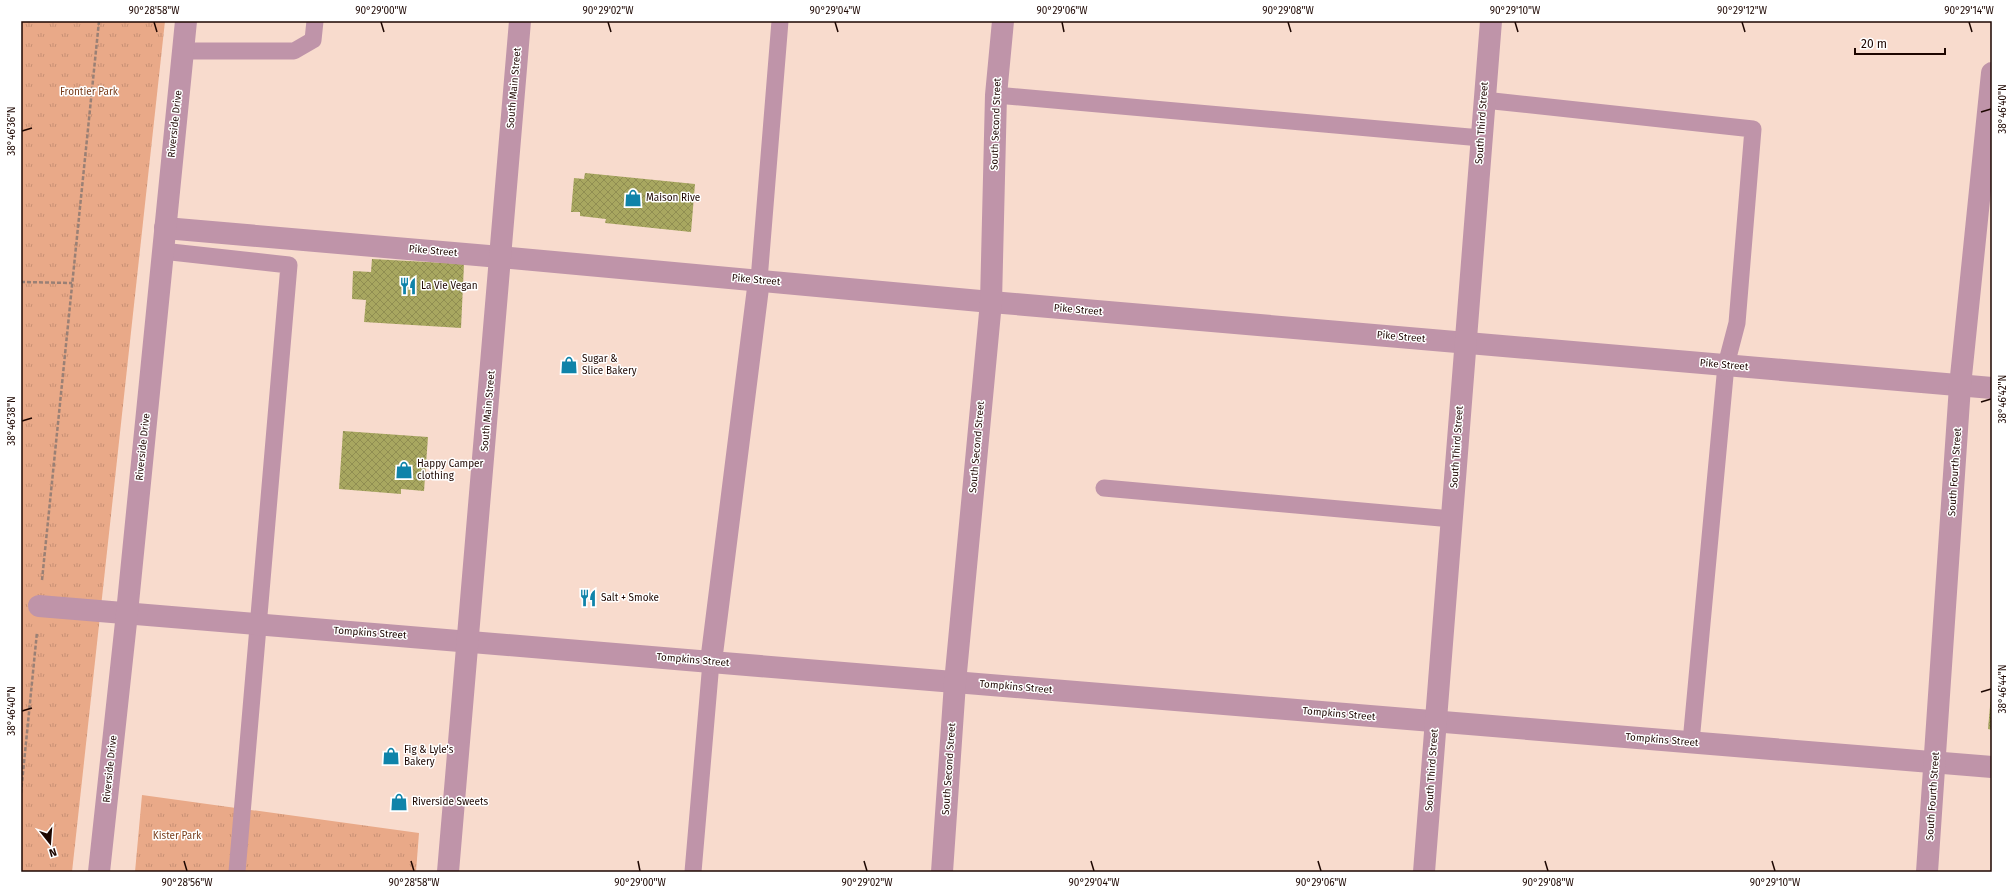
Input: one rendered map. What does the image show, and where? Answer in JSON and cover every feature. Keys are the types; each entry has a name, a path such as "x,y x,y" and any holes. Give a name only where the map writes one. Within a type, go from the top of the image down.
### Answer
{"street":[{"name":"Riverside Drive","path":"99,872 127,613 186,21"},
{"name":"South Main Street","path":"448,872 469,641 520,21"},
{"name":"South Second Street","path":"942,872 955,682 991,302 996,95 1003,21"},
{"name":"South Third Street","path":"1424,872 1490,21"},
{"name":"South Fourth Street","path":"1927,872 1936,763 1960,386 1992,73"},
{"name":"Pike Street","path":"165,228 991,302 1992,388"},
{"path":"712,662 758,280"},
{"name":"Tompkins Street","path":"40,606 1992,767"}],"lane":[{"path":"183,50 294,51 313,40 314,21"},
{"path":"758,280 780,21"},
{"path":"996,95 1481,138"},
{"path":"1484,100 1753,129 1738,323 1726,365 1691,742"},
{"path":"162,251 289,265 238,872"},
{"path":"1104,488 1452,519"},
{"path":"692,872 712,662"}],"path":[{"path":"21,793 99,21"},
{"path":"21,282 72,282"}],"green space":[{"name":"Frontier Park","path":"21,21 165,21 72,872 21,872"},
{"name":"Kister Park","path":"142,795 419,833 416,872 135,872"}],"building":[{"name":"Maison Rive","path":"585,173 695,184 691,232 605,223 606,219 580,216 580,212 571,212 574,178 584,179"},
{"name":"La Vie Vegan","path":"372,259 464,264 461,328 364,322 366,300 352,299 353,271 371,272"},
{"path":"343,431 428,437 424,491 401,489 401,494 339,489"},
{"path":"1992,695 1992,730 1988,729"}],"place":[{"name":"Maison Rive","path":"633,198"},
{"name":"La Vie Vegan","path":"408,286"},
{"name":"Sugar & Slice Bakery","path":"569,365"},
{"name":"Happy Camper clothing","path":"404,470"},
{"name":"Salt + Smoke","path":"588,598"},
{"name":"Fig & Lyle's Bakery","path":"391,756"},
{"name":"Riverside Sweets","path":"399,802"}]}
